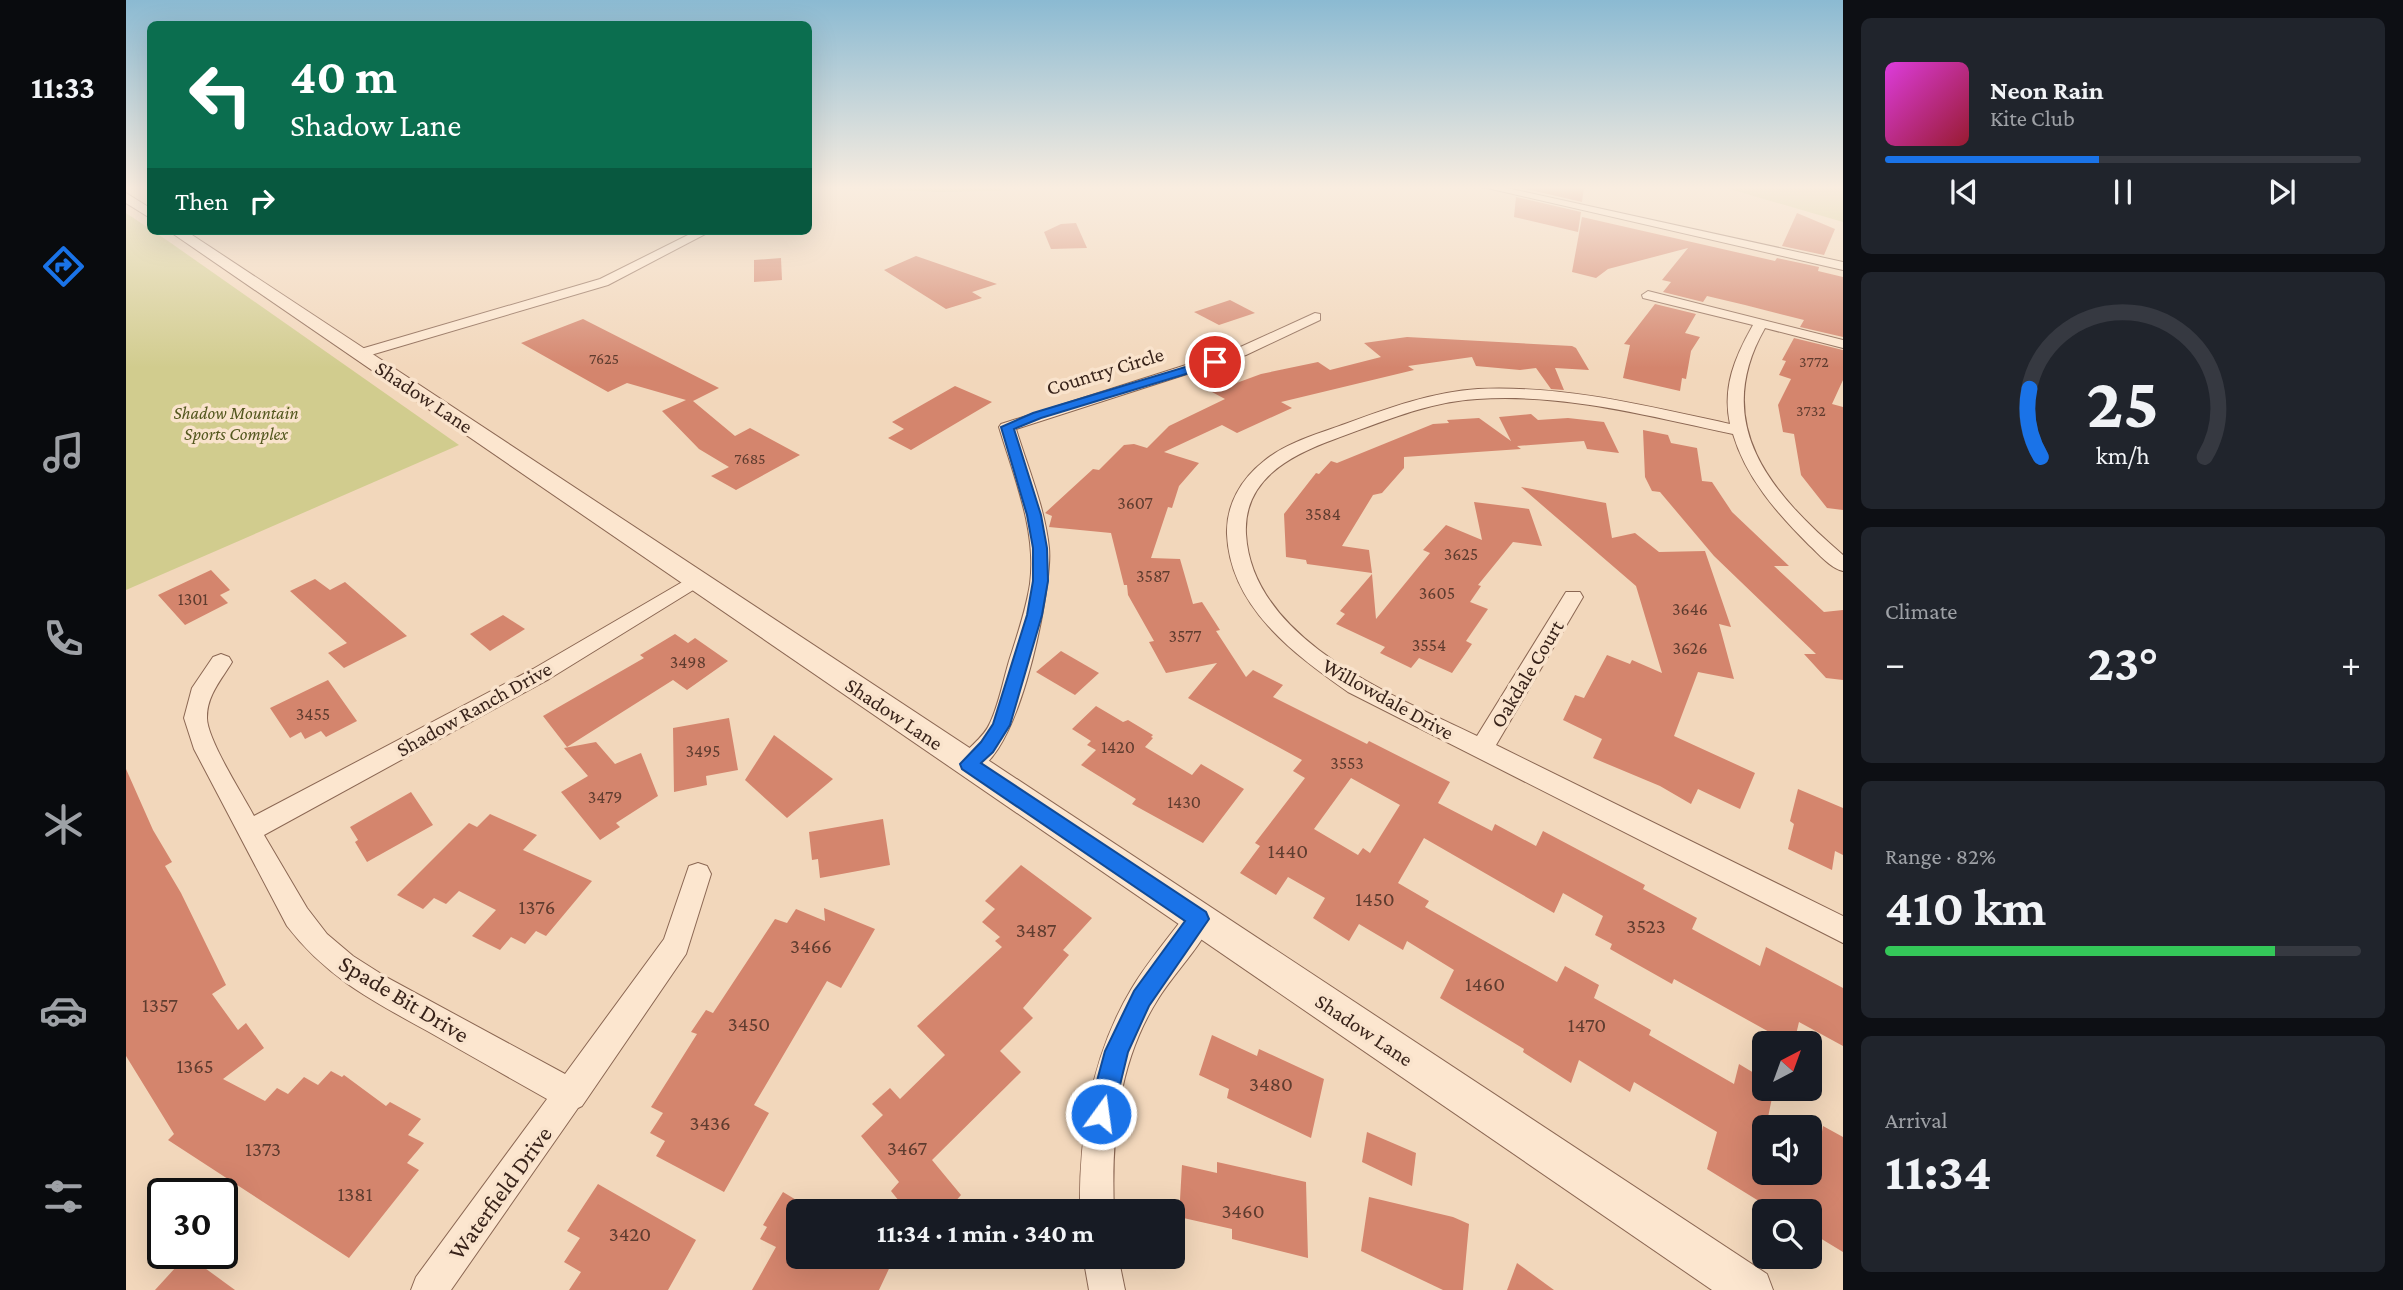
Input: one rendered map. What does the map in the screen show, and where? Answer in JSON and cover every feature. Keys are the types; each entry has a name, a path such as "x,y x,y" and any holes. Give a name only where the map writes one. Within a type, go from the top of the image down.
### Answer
{"street":[{"name":"Shadow Lane","path":"200,247 1751,1290"},
{"path":"359,354 604,282 641,266 672,247"},
{"path":"1760,247 1843,266"},
{"path":"1648,295 1843,344"},
{"name":"Country Circle","path":"969,764 987,747 1001,725 1034,615 1040,581 1040,548 1034,515 1007,427 1037,415 1215,362 1262,344 1315,317"},
{"path":"1761,323 1741,360 1736,381 1740,431 1746,453 1780,504 1807,534 1843,565"},
{"name":"Willowdale Drive","path":"1740,431 1554,396 1469,394 1423,402 1298,448 1276,460 1259,474 1246,491 1237,512 1235,537 1240,561 1250,586 1267,611 1322,664 1356,686 1843,930"},
{"name":"Shadow Ranch Drive","path":"249,831 541,674 696,580"},
{"name":"Oakdale Court","path":"1480,750 1573,597"},
{"name":"Spade Bit Drive","path":"221,663 203,688 195,718 206,749 249,831 297,916 317,943 343,965 570,1095"},
{"name":"Waterfield Drive","path":"429,1290 676,945 698,874"},
{"path":"1096,1199 1095,1180 1101,1114 1117,1051 1142,998 1199,919"},
{"path":"1103,1269 1107,1290"}],"green space":[{"name":"Shadow Mountain Sports Complex","path":"126,247 177,247 459,445 126,590"}],"building":[{"path":"1050,247 1087,248 1051,249"},
{"path":"1577,247 1714,247 1775,261 1777,258 1819,267 1818,271 1843,277 1843,337 1800,327 1804,320 1745,305 1707,296 1703,302 1663,292 1671,282 1662,280 1688,248 1608,269 1596,278 1572,272"},
{"path":"1788,247 1827,247 1824,255"},
{"path":"916,256 997,284 972,292 982,298 946,309 884,270"},
{"path":"781,258 782,280 754,282 754,260"},
{"path":"1230,300 1255,313 1219,325 1194,312"},
{"path":"1655,304 1696,314 1685,333 1700,337 1691,351 1686,379 1682,378 1680,391 1623,378 1630,345 1624,344"},
{"path":"583,319 719,388 693,401 735,436 750,428 800,455 736,490 711,476 729,467 699,449 662,411 686,400 627,383 608,392 521,343"},
{"path":"1407,337 1572,346 1576,348 1589,370 1555,368 1564,390 1551,389 1536,368 1520,370 1476,366 1472,357 1408,366 1414,370 1281,402 1292,408 1237,433 1222,425 1164,452 1199,463 1179,486 1172,508 1168,507 1151,558 1180,559 1193,604 1202,602 1220,630 1216,631 1246,677 1253,670 1283,685 1273,697 1450,782 1438,803 1492,831 1495,824 1536,846 1543,831 1645,885 1643,889 1697,918 1692,929 1760,966 1766,947 1843,988 1843,1046 1822,1035 1822,1031 1816,1031 1799,1022 1797,1031 1767,1031 1674,979 1672,984 1610,949 1612,944 1595,935 1603,916 1563,893 1554,913 1424,838 1398,883 1429,901 1425,907 1557,982 1565,966 1599,985 1594,998 1651,1030 1649,1035 1734,1084 1739,1064 1752,1072 1752,1101 1771,1101 1768,1115 1752,1115 1752,1185 1822,1185 1823,1126 1843,1137 1843,1252 1822,1239 1822,1199 1756,1199 1707,1169 1717,1132 1634,1082 1630,1092 1579,1060 1571,1083 1523,1052 1524,1049 1440,998 1454,970 1407,941 1403,950 1359,924 1349,941 1313,918 1325,898 1288,877 1276,895 1240,873 1260,846 1255,843 1305,778 1293,771 1302,760 1188,698 1217,663 1166,673 1149,642 1154,641 1128,595 1127,585 1124,585 1111,533 1049,527 1052,516 1045,513 1093,469 1099,470 1124,445 1134,444 1147,448 1169,426 1225,399 1212,392 1261,374 1318,362 1330,370 1381,357 1364,343","holes":["1351,778 1400,805 1370,853 1363,848 1358,855 1314,829"]},
{"path":"1794,338 1843,350 1843,380 1832,404 1843,407 1843,510 1827,508 1801,475 1794,434 1783,432 1778,405 1791,379 1779,375 1786,361 1782,360"},
{"path":"955,386 992,402 911,450 888,438 904,429 892,422"},
{"path":"1531,414 1538,420 1568,418 1604,422 1619,453 1587,449 1584,441 1517,446 1521,449 1404,457 1404,468 1382,493 1373,495 1342,546 1369,550 1372,573 1307,564 1306,560 1286,557 1284,514 1316,473 1319,474 1331,461 1337,463 1433,424 1449,423 1447,420 1479,418 1511,441 1499,417"},
{"path":"1643,430 1668,435 1671,443 1697,448 1702,481 1712,482 1732,512 1789,566 1774,566 1824,612 1843,610 1843,680 1826,678 1804,654 1816,654 1714,556 1660,492 1652,491 1645,477"},
{"path":"1521,487 1606,503 1612,538 1635,533 1659,552 1705,551 1731,627 1719,624 1734,679 1698,672 1674,736 1755,773 1740,809 1698,789 1691,804 1660,786 1593,758 1602,739 1563,720 1575,695 1584,698 1607,655 1630,664 1632,660 1662,673 1636,586"},
{"path":"1474,502 1529,509 1542,546 1513,542 1478,585 1481,586 1470,602 1488,609 1466,641 1472,644 1452,673 1419,658 1411,668 1380,653 1385,647 1336,624 1345,614 1340,611 1372,574 1376,619 1430,553 1423,550 1446,525 1482,540"},
{"path":"211,570 230,590 220,595 228,603 185,625 158,595"},
{"path":"315,579 330,590 345,582 407,636 344,668 328,653 347,643 290,591"},
{"path":"503,615 525,629 490,651 470,634"},
{"path":"675,634 688,643 695,638 728,661 687,690 673,680 567,747 543,716 644,658 640,655"},
{"path":"1061,651 1099,673 1075,695 1036,672"},
{"path":"328,680 357,721 326,737 321,731 305,739 301,732 290,738 270,708"},
{"path":"1096,706 1153,735 1145,747 1192,775 1201,764 1244,789 1203,843 1132,804 1136,799 1081,765 1096,750 1087,745 1091,741 1072,729"},
{"path":"729,718 738,770 706,776 707,785 674,792 673,728"},
{"path":"774,735 833,779 787,818 745,780"},
{"path":"596,742 615,764 641,753 658,796 616,823 620,827 600,840 561,792 588,776 564,748"},
{"path":"126,769 153,830 172,862 165,866 226,985 212,994 238,1030 246,1023 264,1048 223,1079 265,1101 277,1088 288,1094 304,1077 318,1085 331,1071 342,1077 344,1075 386,1106 390,1102 421,1119 408,1135 424,1143 407,1163 419,1170 349,1258 238,1186 238,1178 226,1178 168,1140 174,1134 126,1056"},
{"path":"1798,789 1843,808 1843,855 1835,851 1832,870 1788,849 1794,824 1790,821"},
{"path":"411,792 433,825 367,862 350,827"},
{"path":"490,814 537,835 523,850 592,881 546,936 536,931 525,944 511,937 500,950 472,936 496,910 459,891 446,904 434,898 423,909 397,895 469,823 477,827"},
{"path":"883,819 890,865 820,878 818,859 812,860 809,832"},
{"path":"1021,865 1092,918 1063,950 1069,955 1023,1008 1033,1018 1000,1051 1021,1072 932,1160 961,1195 958,1199 897,1199 891,1191 899,1182 861,1136 883,1115 872,1104 890,1088 900,1099 945,1055 917,1026 1002,947 995,941 1000,937 982,922 995,909 985,901"},
{"path":"824,908 875,929 841,988 827,981 754,1105 769,1113 724,1192 656,1156 665,1141 650,1133 663,1113 651,1107 697,1034 691,1032 706,1010 713,1013 775,919 787,923 796,909 825,921"},
{"path":"1212,1035 1257,1056 1259,1049 1324,1079 1311,1138 1227,1098 1229,1089 1199,1075"},
{"path":"1367,1132 1416,1153 1412,1186 1362,1162"},
{"path":"1217,1162 1306,1182 1308,1258 1232,1239 1232,1229 1185,1218 1185,1199 1180,1199 1182,1165 1217,1173"},
{"path":"598,1184 696,1240 668,1290 569,1290 581,1272 564,1262 580,1238 567,1231"},
{"path":"783,1192 795,1199 786,1199 786,1269 889,1269 879,1290 752,1290 776,1247 760,1239 767,1227 763,1225"},
{"path":"1369,1197 1453,1217 1469,1224 1463,1290 1443,1290 1361,1251"},
{"path":"1517,1263 1554,1290 1507,1290"},
{"path":"174,1269 206,1269 235,1290 155,1290"}],"route":[{"path":"1101,1114 1117,1051 1142,998 1199,919 969,764 987,747 1001,725 1034,615 1040,581 1040,548 1034,515 1007,427 1037,415 1215,362"}]}
